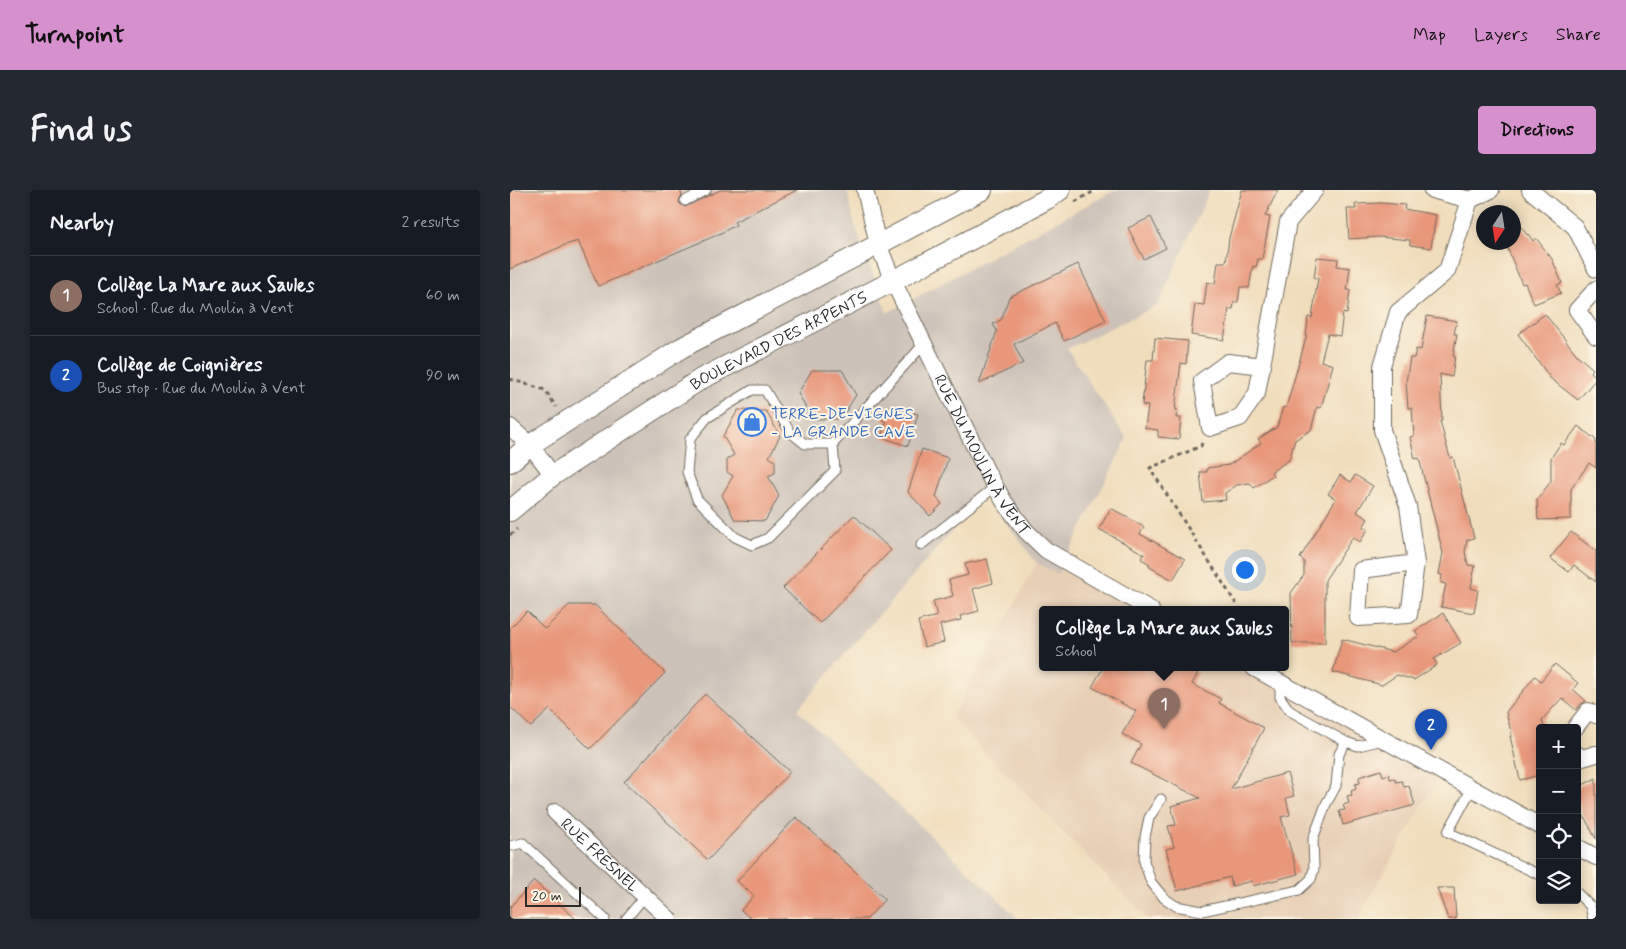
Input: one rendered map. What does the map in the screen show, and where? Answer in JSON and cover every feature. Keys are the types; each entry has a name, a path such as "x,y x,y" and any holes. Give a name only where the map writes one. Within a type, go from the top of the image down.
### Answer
{"street":[{"name":"RUE DU MOULIN À VENT","path":"865,190 878,244 893,281 995,487 1005,503 1026,531 1046,550 1143,606"},
{"path":"510,462 530,445 681,348 982,190"},
{"name":"BOULEVARD DES ARPENTS","path":"510,511 554,475 701,379 893,281 1047,199 1060,190"},
{"path":"1263,366 1228,362 1202,381 1210,428 1240,418 1257,393 1263,366 1288,222 1315,190"},
{"path":"1432,190 1470,200 1490,190"},
{"path":"1530,190 1574,227 1596,269"},
{"path":"1416,563 1361,570 1358,618 1409,615 1416,563 1408,506 1382,430 1382,366 1398,312 1447,271 1470,200"},
{"path":"1596,289 1578,310 1596,336"},
{"path":"510,427 530,445 554,475"},
{"path":"1260,671 1536,824"},
{"path":"1578,724 1588,711 1596,715"},
{"path":"1581,758 1596,754"},
{"name":"RUE FRESNEL","path":"554,812 669,919"},
{"path":"1581,849 1596,857"}],"lane":[{"path":"685,201 706,190"},
{"path":"833,444 805,444 790,432 765,390 752,390 707,418 690,439 687,472 697,499 735,537 752,545 768,538 834,472 833,444 924,344"},
{"path":"921,545 995,487"},
{"path":"1280,682 1280,697 1290,711 1346,742 1358,746 1384,739"},
{"path":"1161,799 1149,818 1145,837 1144,861 1151,882 1164,898 1176,906 1202,911 1299,890 1311,880 1314,869 1313,839 1326,804 1336,786 1339,754 1346,742"},
{"path":"1472,788 1448,832 1536,873"},
{"path":"511,844 523,843 605,919"},
{"path":"626,919 645,896"},
{"path":"1581,897 1590,906 1594,919"}],"path":[{"path":"1210,428 1200,446 1150,468 1237,606"}],"shaded area":[{"path":"510,190 847,190 854,222 887,313 1115,190 1210,190 1158,305 1067,349 1127,439 1058,574 1037,563 984,494 797,710 1019,919 510,919"},
{"path":"1046,550 1144,606 1039,606 1039,671 1260,671 1442,770 1358,919 1148,919 952,718 1037,563"}],"building":[{"path":"510,190 680,190 682,196 679,203 685,207 720,190 797,190 734,222 736,225 717,235 598,286 578,241 510,269"},
{"path":"1242,190 1278,190 1265,216 1270,217 1262,259 1258,259 1256,267 1253,266 1249,288 1240,287 1238,302 1234,302 1233,309 1229,309 1224,340 1191,335 1195,304 1204,305 1207,282 1215,284 1218,262 1226,262 1229,238"},
{"path":"1381,203 1405,205 1404,209 1436,215 1431,248 1410,245 1410,240 1379,237 1349,239 1347,209 1356,209 1355,204"},
{"path":"1151,217 1166,248 1144,259 1128,228"},
{"path":"1521,227 1533,241 1536,238 1552,259 1562,283 1557,285 1561,293 1534,304 1525,283 1522,284 1508,250 1521,250"},
{"path":"1317,257 1338,259 1337,266 1350,268 1347,290 1350,290 1347,314 1343,313 1340,336 1328,334 1321,361 1333,365 1321,408 1317,407 1311,430 1295,440 1289,460 1271,472 1273,475 1254,488 1250,483 1237,485 1225,493 1226,500 1203,502 1200,472 1207,472 1207,468 1229,465 1261,443 1258,439 1277,427 1283,407 1286,408 1306,338 1308,317 1312,318 1318,278 1314,278"},
{"path":"1078,264 1106,321 1064,341 1055,323 1014,344 1023,363 979,384 997,331 993,324 1001,320 1009,297"},
{"path":"1545,314 1577,355 1593,369 1591,372 1596,379 1578,400 1551,379 1518,334"},
{"path":"1427,316 1457,321 1454,334 1457,334 1452,377 1440,374 1442,421 1440,421 1450,458 1453,457 1474,538 1467,540 1465,552 1468,565 1475,566 1471,588 1478,590 1474,613 1441,607 1446,584 1441,583 1442,575 1439,574 1443,553 1419,458 1415,459 1410,437 1414,436 1412,408 1408,408 1406,382 1410,358 1414,358 1416,349 1421,350"},
{"path":"1155,338 1188,341 1186,364 1181,363 1175,409 1177,409 1176,418 1181,418 1179,439 1158,437 1158,430 1145,428 1148,406 1142,405 1147,360 1153,360"},
{"path":"812,370 842,370 856,395 841,419 812,419 798,393"},
{"path":"886,407 918,414 908,446 881,437 886,422 882,420"},
{"path":"738,410 766,411 780,436 769,457 775,461 775,473 768,476 779,496 765,521 735,520 722,495 733,476 727,472 727,459 734,455 723,436"},
{"path":"1578,426 1596,440 1596,468 1589,463 1571,489 1571,519 1538,520 1537,500 1551,481 1551,458 1561,443 1564,445"},
{"path":"922,449 948,458 936,497 942,504 930,516 908,492"},
{"path":"1340,475 1351,482 1355,475 1373,486 1357,512 1368,519 1363,527 1368,529 1360,542 1353,537 1325,580 1325,643 1292,643 1291,593 1304,575 1304,561 1300,558 1336,499 1328,494"},
{"path":"1111,508 1144,527 1140,534 1185,559 1173,580 1148,566 1150,564 1141,559 1144,554 1099,529"},
{"path":"854,515 891,550 820,623 783,588"},
{"path":"1571,532 1596,551 1596,582 1574,565 1569,572 1550,558"},
{"path":"987,559 993,583 973,589 979,611 960,616 961,620 940,625 944,642 924,647 918,621 937,616 933,601 953,596 949,580 968,575 965,564"},
{"path":"569,605 595,605 665,673 590,749 550,709 531,727 510,707 510,628 527,611 545,629"},
{"path":"1443,613 1461,643 1434,659 1437,665 1414,680 1397,675 1382,685 1333,672 1342,639 1393,652 1419,636 1415,631"},
{"path":"1555,664 1578,683 1573,689 1586,701 1576,710 1562,698 1542,720 1543,724 1536,724 1536,776 1520,780 1506,712 1535,676 1541,681"},
{"path":"1101,671 1194,671 1198,673 1192,684 1221,699 1219,703 1264,728 1231,789 1287,773 1294,796 1286,798 1290,815 1281,817 1298,874 1253,886 1252,881 1232,886 1230,877 1177,891 1166,849 1174,847 1168,826 1176,825 1171,806 1200,798 1131,763 1141,744 1122,734 1136,711 1092,687"},
{"path":"705,694 790,772 708,860 624,782"},
{"path":"1381,770 1383,776 1389,774 1390,779 1395,778 1396,782 1402,781 1404,787 1409,786 1415,805 1343,825 1339,811 1345,810 1343,805 1349,803 1347,796 1352,795 1351,791 1356,789 1355,784 1360,783 1359,777"},
{"path":"1596,778 1596,839 1581,811 1581,786"},
{"path":"796,817 885,899 867,919 751,919 741,910 754,896 737,881"},
{"path":"534,881 576,919 510,919 510,907"},
{"path":"1437,888 1454,888 1456,919 1448,919"}],"place":[{"name":"TERRE-DE-VIGNES - LA GRANDE CAVE","path":"752,422"},
{"name":"Collège La Mare aux Saules","path":"1164,729"},
{"name":"Collège de Coignières","path":"1431,750"}]}
